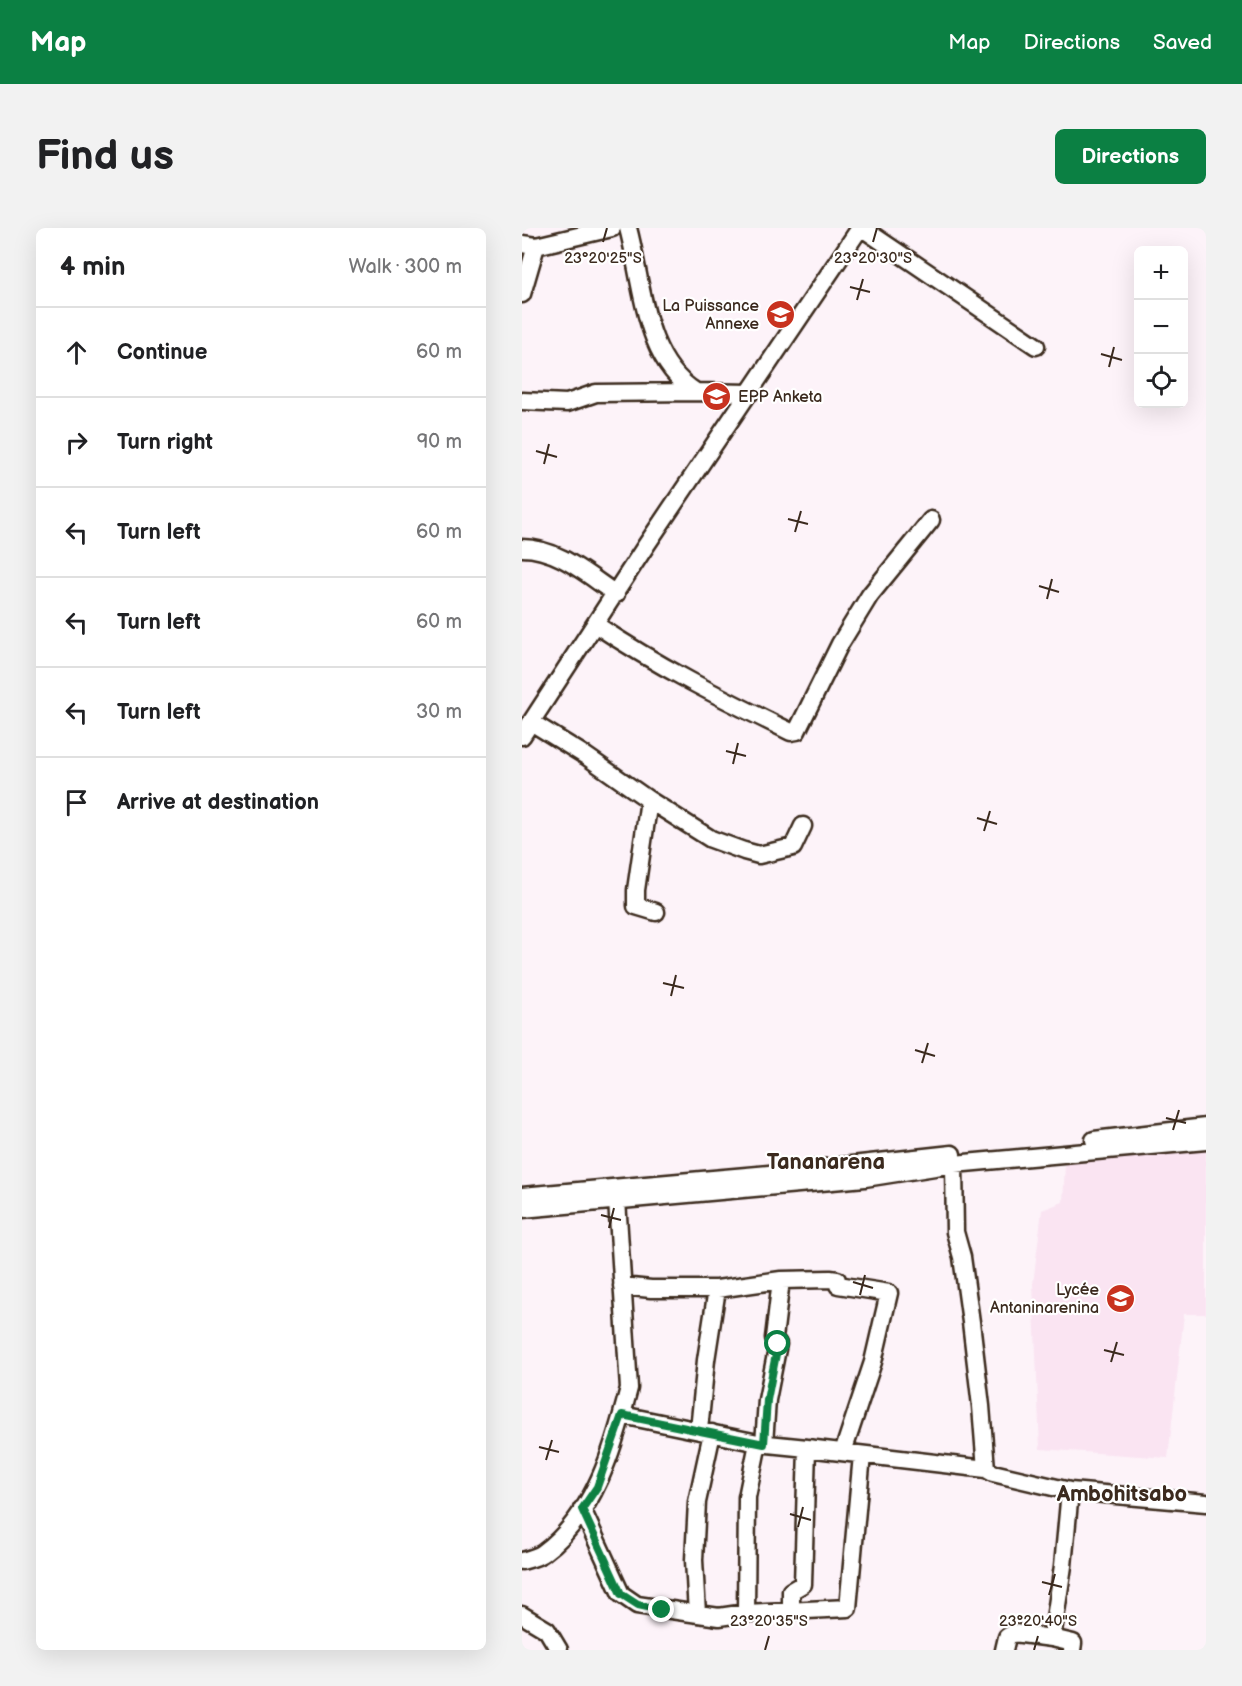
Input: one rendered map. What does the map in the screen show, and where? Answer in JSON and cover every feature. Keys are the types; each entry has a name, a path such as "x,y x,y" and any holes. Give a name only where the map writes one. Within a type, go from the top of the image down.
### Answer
{"street":[{"path":"522,294 529,245 612,228"},
{"path":"628,228 636,256 649,324 656,342 664,361 687,386 696,392"},
{"path":"522,736 861,228 1036,346"},
{"path":"522,401 567,403 596,393 750,393"},
{"path":"595,624 676,675 791,732 797,731 840,644 870,595 931,520"},
{"path":"522,548 548,551 571,563 616,594"},
{"path":"531,722 711,839 759,855 793,847 803,825"},
{"path":"650,800 636,890 636,906 656,912"},
{"path":"522,1196 638,1192 769,1180 865,1178 962,1160 1084,1147 1206,1127"},
{"path":"1084,1147 1206,1141"},
{"path":"962,1160 955,1232 962,1257 971,1322 986,1469"},
{"path":"522,1209 617,1200 638,1192"},
{"path":"522,1561 542,1555 564,1533 582,1509 597,1487 622,1415 628,1388 617,1200"},
{"path":"622,1286 651,1289 717,1289 781,1280 837,1280 838,1285 888,1293 873,1362 843,1452"},
{"path":"746,1613 747,1497 761,1444 778,1344 774,1338 781,1280"},
{"path":"697,1614 694,1560 705,1432 706,1360 717,1289"},
{"path":"622,1415 761,1444 986,1469 993,1473 1070,1491 1206,1503"},
{"path":"791,1611 790,1592 803,1584 807,1448"},
{"path":"582,1509 621,1594 638,1605 719,1617 746,1613 848,1608 862,1455"},
{"path":"1052,1638 1063,1566 1070,1491"},
{"path":"522,1615 547,1630 559,1650"},
{"path":"1004,1650 1007,1637 1014,1633 1052,1638 1073,1644 1072,1650"}],"shaded area":[{"name":"Lycée Antaninarenina","path":"1206,1150 1206,1314 1184,1314 1168,1458 1040,1449 1033,1284 1042,1210 1063,1202 1065,1164"}],"place":[{"name":"La Puissance Annexe","path":"780,315"},
{"name":"EPP Anketa","path":"717,397"},
{"name":"Lycée Antaninarenina","path":"1120,1299"}],"district":[{"name":"Tananarena","path":"826,1162"},
{"name":"Ambohitsabo","path":"1122,1494"}],"route":[{"path":"662,1610 638,1605 621,1594 582,1509 597,1487 622,1415 764,1444 767,1400 778,1344"}]}
